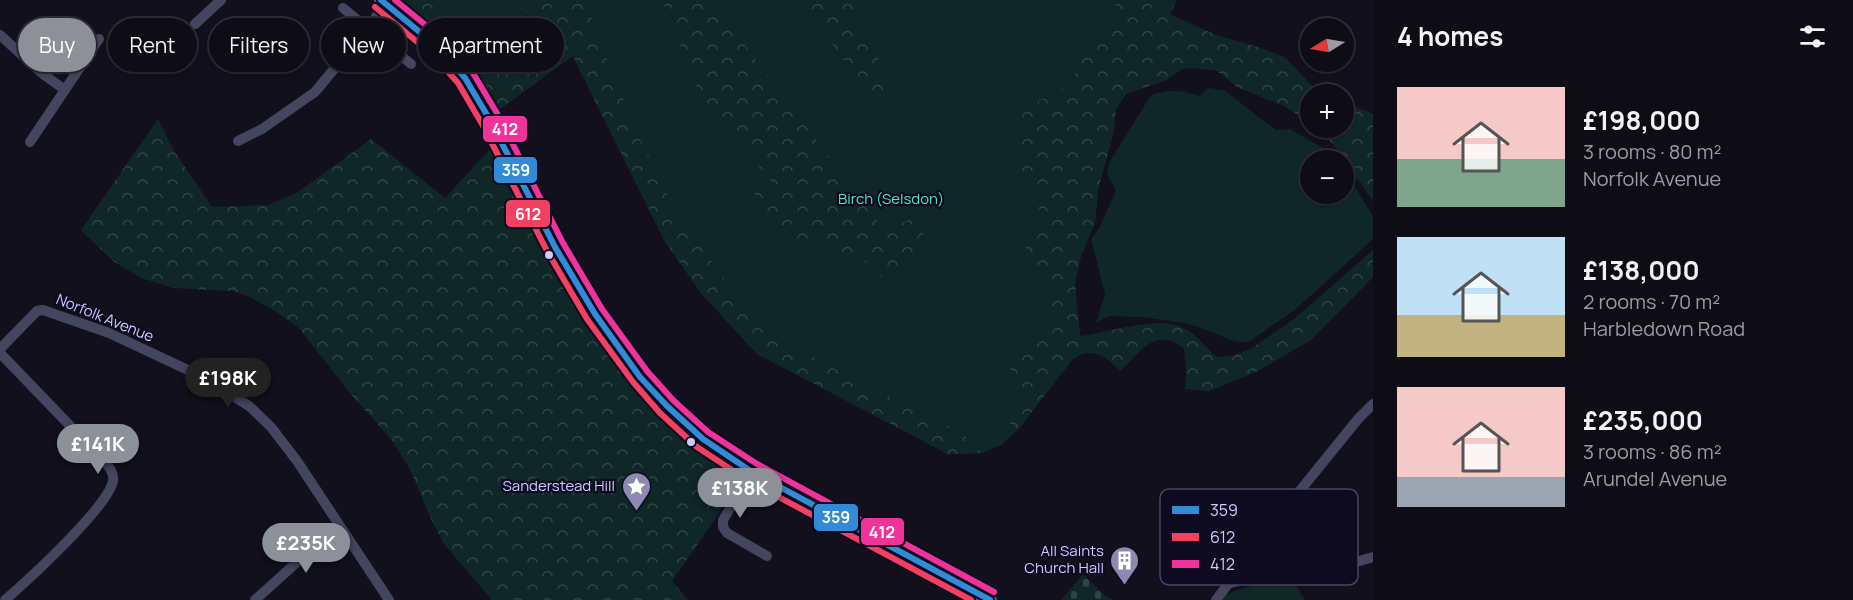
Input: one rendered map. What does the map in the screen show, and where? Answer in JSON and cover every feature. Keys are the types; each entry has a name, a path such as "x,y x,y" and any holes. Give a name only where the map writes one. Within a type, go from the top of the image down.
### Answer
{"main road":[{"path":"383,2 438,47 456,67 470,87 588,306 625,359 669,409 720,453 990,600"}],"street":[{"path":"197,22 221,0"},
{"path":"373,18 383,2"},
{"path":"343,8 356,18"},
{"path":"0,35 43,74 65,90"},
{"path":"30,142 99,39"},
{"path":"406,60 411,64"},
{"path":"238,141 262,129 315,92 331,72"},
{"name":"Norfolk Avenue","path":"0,351 37,311 43,310 109,333 226,390 249,406 272,427 297,460 389,600"},
{"path":"0,351 104,461 112,470 113,476 113,483 103,500 35,573 4,600"},
{"path":"1302,489 1373,404"},
{"path":"752,472 723,520 723,527 727,533 767,556"},
{"path":"255,600 338,525"},
{"path":"1358,561 1373,557"},
{"path":"1216,600 1226,585"}],"green space":[{"path":"396,0 431,0 452,18 419,18"},
{"path":"431,0 524,0 519,18 452,18"},
{"path":"524,0 586,0 601,45 641,141 677,214 730,287 774,335 869,388 936,418 967,438 982,453 948,454 757,354 701,293 664,240 573,56 564,63 564,18 519,18"},
{"name":"Birch (Selsdon)","path":"532,0 1177,0 1116,110 1113,135 1098,190 1095,223 1081,255 1075,284 1080,336 1072,360 1017,431 1001,445 982,453 948,454 757,354 701,293 664,240 573,57 564,44 564,18 545,18"},
{"path":"662,0 711,0 885,231 915,217 931,250 890,284 857,255 796,242 765,224 754,192 777,187 705,107"},
{"path":"801,0 855,0 859,35 878,58 886,73 888,87 877,93 865,90"},
{"path":"1116,0 1177,0 1170,14 1216,35 1286,58 1310,84 1300,84 1300,117 1284,106 1237,87 1217,71 1182,69 1167,80 1126,94 1116,110 1113,135 1098,190 1095,223 1081,255 1075,284 1080,336 1163,323 1185,329 1216,357 1233,356 1252,348 1294,319 1373,250 1373,277 1311,340 1256,372 1209,391 1185,389 1184,349 1174,342 1157,340 1149,344 1121,371 1104,357 1093,353 1080,356 1072,360 1017,431 1009,422 1017,405 1019,394 1017,383 1005,356 1011,353 1029,352 1054,330 1048,309 1051,292 1045,272 1033,266 1025,246 1028,234 1036,226 1040,211 1032,195 1022,183 1016,148 1020,117 1031,105 1068,86 1079,67 1082,46 1106,36 1115,18"},
{"path":"475,72 551,72 496,112"},
{"path":"1208,88 1224,90 1276,130 1290,129 1300,135 1300,138 1306,138 1326,150 1300,150 1300,204 1354,204 1354,185 1373,216 1373,239 1295,310 1247,343 1234,341 1190,324 1143,317 1108,316 1096,323 1105,294 1091,239 1099,228 1116,191 1107,173 1109,163 1151,95 1175,91 1199,96"},
{"path":"1354,106 1373,114 1373,201 1354,174 1354,150 1337,150 1326,138 1354,138"},
{"path":"158,119 174,151 212,207 268,205 298,192 371,139 445,198 492,147 554,269 616,365 662,415 694,445 741,478 672,581 688,600 492,600 444,544 410,469 391,439 354,398 299,328 250,297 233,291 174,288 141,278 113,261 81,230"},
{"path":"1083,574 1103,594 1114,600 1061,600"},
{"path":"1255,585 1296,585 1305,600 1223,600 1226,594"}],"transit line":[{"name":"359","path":"381,0 439,48 465,78 490,120 555,247 595,314 640,377 667,406 703,439 752,472 990,600"},
{"name":"412","path":"395,0 445,41 473,73 498,115 563,243 602,309 647,371 673,400 708,432 757,464 994,592"},
{"name":"612","path":"375,7 433,55 458,83 482,124 547,251 587,319 633,382 660,413 697,447 747,480 971,600"}],"place":[{"name":"Sanderstead Hill","path":"636,512"},
{"name":"All Saints Church Hall","path":"1125,586"}]}
